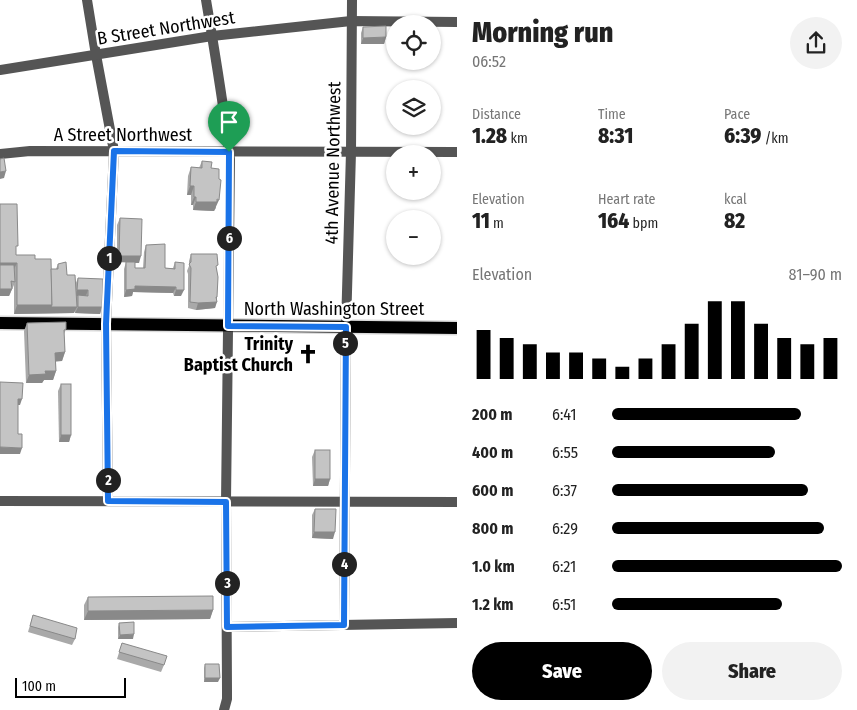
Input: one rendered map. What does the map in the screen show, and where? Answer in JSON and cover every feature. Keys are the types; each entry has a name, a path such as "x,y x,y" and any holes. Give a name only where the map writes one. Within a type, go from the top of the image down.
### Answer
{"main road":[{"name":"North Washington Street","path":"0,323 457,328"}],"street":[{"path":"87,0 114,151 106,324 108,501"},
{"path":"206,0 229,152 226,502 227,695 224,710"},
{"name":"4th Avenue Northwest","path":"344,625 346,327 351,152 352,0"},
{"name":"B Street Northwest","path":"0,70 212,36 351,21 457,22"},
{"name":"A Street Northwest","path":"0,154 30,151 457,152"},
{"path":"0,501 457,502"},
{"path":"227,627 457,623"}],"building":[{"path":"386,26 386,37 363,38 363,27"},
{"path":"4,158 6,171 0,172 0,159"},
{"path":"202,161 212,162 211,168 219,169 219,179 221,180 219,200 217,199 217,202 196,202 196,197 194,197 194,186 190,186 191,167 202,168"},
{"path":"0,204 17,204 18,246 16,246 16,255 35,255 35,259 51,259 52,305 17,305 17,263 0,263"},
{"path":"120,218 142,219 141,256 119,256"},
{"path":"165,244 165,268 175,269 175,262 184,263 184,290 176,290 176,287 135,286 135,289 126,290 126,262 135,262 135,268 145,268 146,245"},
{"path":"191,254 217,254 217,302 190,302 191,268 189,264 191,262"},
{"path":"66,262 67,275 75,275 77,307 51,307 51,269 58,269 58,264"},
{"path":"0,265 14,265 15,282 11,281 12,289 0,289"},
{"path":"78,278 103,279 102,307 78,307 78,295 88,296 88,290 77,290"},
{"path":"66,322 66,329 64,330 65,352 55,353 56,371 45,371 46,374 29,375 27,323"},
{"path":"0,382 23,383 22,399 18,399 18,434 22,434 22,448 0,447"},
{"path":"61,384 71,384 71,435 61,435"},
{"path":"315,450 330,450 330,479 315,479"},
{"path":"315,509 336,509 335,532 314,532"},
{"path":"213,596 213,610 88,611 88,597"},
{"path":"33,615 77,628 75,639 30,626"},
{"path":"134,622 134,634 120,635 119,623"},
{"path":"122,643 167,656 164,665 119,652"},
{"path":"205,664 219,664 220,678 205,678"}],"place":[{"name":"Trinity Baptist Church","path":"308,354"}],"route":[{"path":"114,151 229,152 228,326 346,327 344,625 227,627 226,502 108,501 106,324 114,151"}]}
